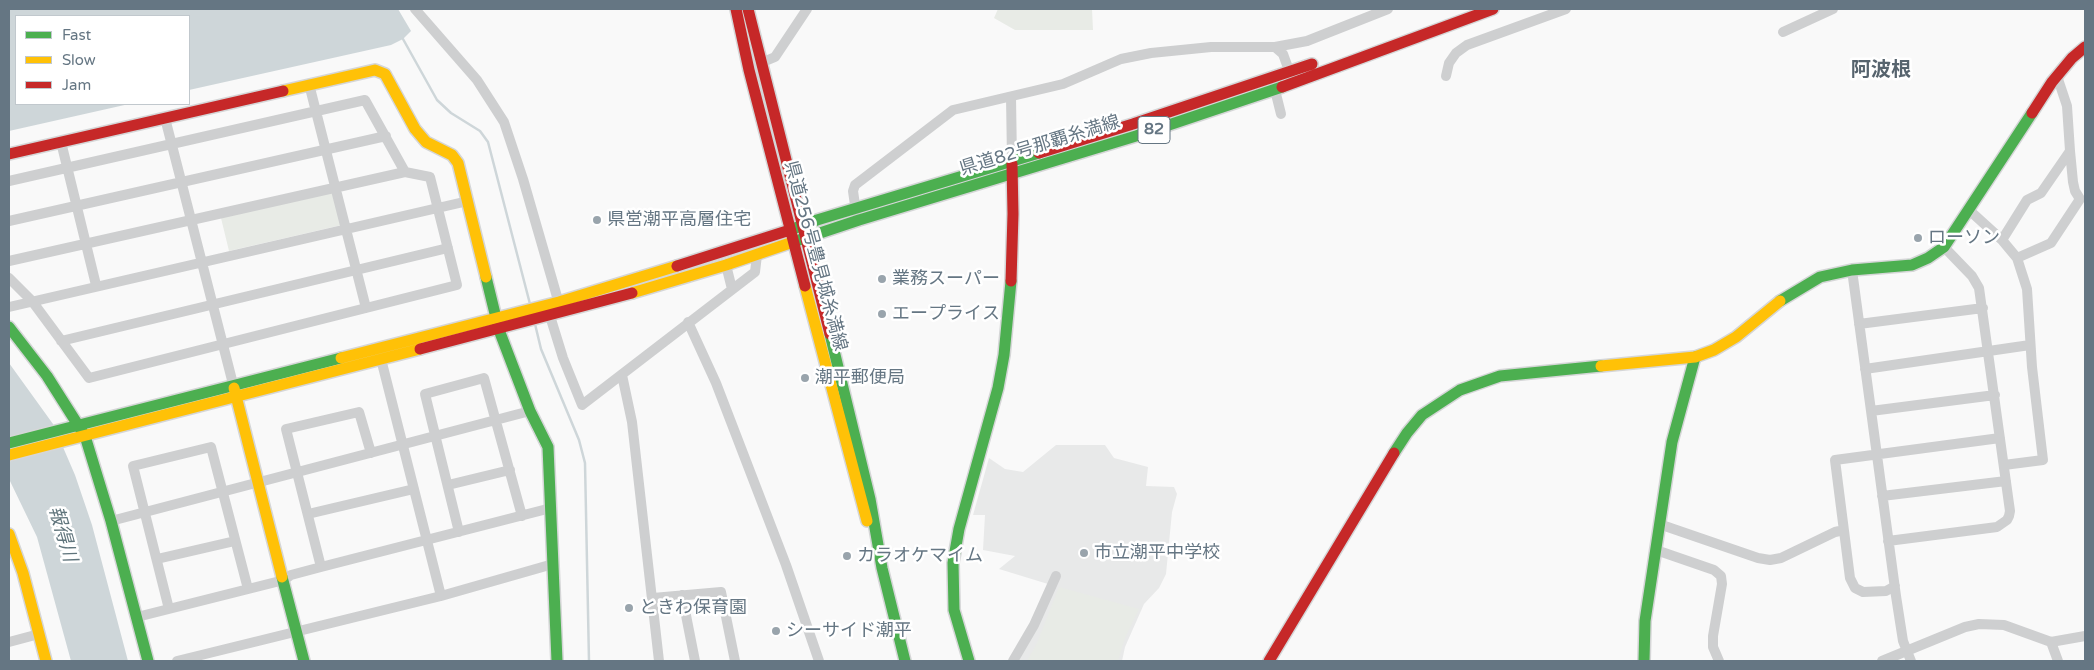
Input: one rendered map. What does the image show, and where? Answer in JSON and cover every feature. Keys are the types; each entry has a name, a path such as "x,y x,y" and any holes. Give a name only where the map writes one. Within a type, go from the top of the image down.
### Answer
{"street":[{"path":"9,455 499,330 520,324 561,307 524,179 504,122 477,80 415,9"},
{"name":"県道256号豊見城糸満線","path":"736,9 749,70 860,500 882,568"},
{"name":"県道256号豊見城糸満線","path":"748,9 804,224 870,499 882,568 905,661"},
{"path":"763,62 775,56 807,9"},
{"path":"859,220 853,191 855,185 952,110 1062,84 1121,59 1151,53 1211,47 1275,46 1307,40 1388,9"},
{"name":"県道82号那覇糸満線","path":"1292,77 1462,9"},
{"name":"県道82号那覇糸満線","path":"561,307 804,224 1273,83 1493,9"},
{"path":"1446,76 1449,63 1456,53 1467,45 1566,9"},
{"path":"1783,32 1833,9"},
{"path":"1275,46 1283,54 1292,77"},
{"path":"1269,661 1407,433 1422,415 1460,390 1500,376 1695,357 1714,350 1736,337 1787,295 1802,285 1820,277 1852,270 1912,265 1944,247 2057,76 2085,47"},
{"path":"9,154 374,70 385,74 415,129 426,142 452,155 458,163 499,330 530,411 548,447 557,661"},
{"path":"2017,258 2051,243 2080,199 2075,192 2072,182 2067,106 2057,76"},
{"path":"1273,83 1281,114"},
{"name":"県道82号那覇糸満線","path":"561,307 726,265 859,220 1136,136 1273,83"},
{"path":"309,84 366,308"},
{"path":"969,661 954,610 953,563 959,528 998,388 1004,355 1010,302 1013,214 1011,97"},
{"path":"9,181 365,100 405,172"},
{"path":"165,118 304,661"},
{"path":"9,221 386,136"},
{"path":"61,142 96,286"},
{"path":"2002,240 2027,200 2041,193 2070,151"},
{"path":"9,261 405,172 430,177 457,285 89,378 32,301 9,278"},
{"path":"9,307 468,201"},
{"path":"1969,210 2002,240 2017,258 2026,289 2030,345 2043,460 2004,465"},
{"path":"1888,541 1997,527 2007,520 2010,511 1979,288 1972,276 1944,247"},
{"path":"61,341 448,248"},
{"path":"546,313 582,405 755,272 757,254"},
{"path":"726,265 732,290"},
{"path":"1852,270 1864,369 1903,641 1911,661"},
{"path":"1859,324 1983,308"},
{"path":"9,443 496,317 513,314 546,313"},
{"path":"688,322 716,383 786,565 819,661"},
{"path":"9,327 48,376 85,436 111,521 148,661"},
{"path":"1864,369 2030,345"},
{"path":"1644,661 1645,620 1672,442 1695,357"},
{"path":"381,359 441,596"},
{"path":"622,375 632,422 659,661"},
{"path":"459,532 425,394 484,378 522,516"},
{"path":"1871,411 1995,395"},
{"path":"111,521 530,411"},
{"path":"321,567 286,429 359,412 370,453"},
{"path":"1895,586 1886,590 1863,592 1855,588 1850,578 1835,460 2000,438"},
{"path":"169,609 133,466 211,447 248,589"},
{"path":"448,484 510,470"},
{"path":"1882,496 2006,481"},
{"path":"308,514 414,489"},
{"path":"137,617 284,580 291,575 551,508"},
{"path":"1659,524 1758,558 1770,560 1781,558 1835,532 1844,530"},
{"path":"10,541 23,573 46,661"},
{"path":"157,559 235,541"},
{"path":"1656,550 1714,570 1721,576 1722,584 1713,636 1713,647 1719,661"},
{"path":"177,661 441,596 553,564"},
{"path":"1013,661 1034,625 1056,576"},
{"path":"653,598 721,592 735,661"},
{"path":"682,596 695,661"},
{"path":"1882,661 1965,627 1985,623 2004,626 2050,642 2085,636"},
{"path":"9,642 39,634"},
{"path":"2050,642 2058,661"}],"shaded area":[{"path":"998,9 1092,9 1093,30 1015,30 994,18"},
{"path":"332,192 342,225 229,251 221,218"},
{"name":"市立潮平中学校","path":"1056,445 1105,445 1114,458 1148,467 1146,486 1174,487 1177,494 1172,512 1166,574 1159,588 1144,604 1125,647 1122,661 1017,661 1048,584 999,569 1015,556 983,550 985,515 973,515 989,458 1005,469 1023,472"},
{"path":"1059,587 1139,609 1125,638 1118,661 1027,661 1037,643"}],"water":[{"path":"9,9 398,9 411,31 403,39 391,45 190,90 190,15 15,15 15,105 125,105 9,131"},
{"name":"報得川","path":"9,363 53,424 75,475 92,525 128,661 71,661 37,537 9,479"}],"waterway":[{"path":"403,39 437,100 451,113 480,131 488,142 530,304"},
{"path":"535,324 541,349 579,440 585,463 589,661"}],"traffic: fast":[{"path":"793,242 859,220 1136,136 1282,87"},
{"path":"1780,301 1820,277 1852,270 1912,265 1928,258 1944,247 2032,113"},
{"path":"790,230 817,220 1039,153"},
{"path":"486,277 499,330 530,411 548,447 557,661"},
{"path":"969,661 954,610 953,563 959,529 998,388 1004,355 1011,281"},
{"path":"9,327 47,376 85,436 111,521 148,661"},
{"path":"830,334 870,499 882,568 905,661"},
{"path":"1644,661 1645,621 1672,442 1695,357"},
{"path":"9,443 341,358"},
{"path":"1394,453 1422,415 1460,390 1500,376 1601,366"},
{"path":"282,577 304,661"}],"traffic: slow":[{"path":"283,91 375,70 385,74 415,129 426,142 452,155 458,163 486,277"},
{"path":"632,293 726,265 793,242"},
{"path":"341,358 559,302 677,266"},
{"path":"805,286 867,521"},
{"path":"1601,366 1695,357 1714,350 1736,337 1780,301"},
{"path":"9,455 420,349"},
{"path":"234,388 282,577"},
{"path":"9,534 23,573 46,661"}],"traffic: jam":[{"path":"736,9 749,70 805,286"},
{"path":"748,9 830,334"},
{"path":"1282,87 1493,9"},
{"path":"2032,113 2052,82 2072,58 2085,47"},
{"path":"1039,153 1133,124 1312,64"},
{"path":"9,154 283,91"},
{"path":"1011,281 1012,164"},
{"path":"677,266 790,230"},
{"path":"420,349 632,293"},
{"path":"1269,661 1394,453"}],"place":[{"name":"県営潮平高層住宅","path":"597,220"},
{"name":"ローソン","path":"1918,238"},
{"name":"業務スーパー","path":"882,279"},
{"name":"エープライス","path":"882,314"},
{"name":"潮平郵便局","path":"805,378"},
{"name":"市立潮平中学校","path":"1084,553"},
{"name":"カラオケマイム","path":"847,556"},
{"name":"ときわ保育園","path":"629,608"},
{"name":"シーサイド潮平","path":"776,631"}],"district":[{"name":"阿波根","path":"1881,71"}]}
